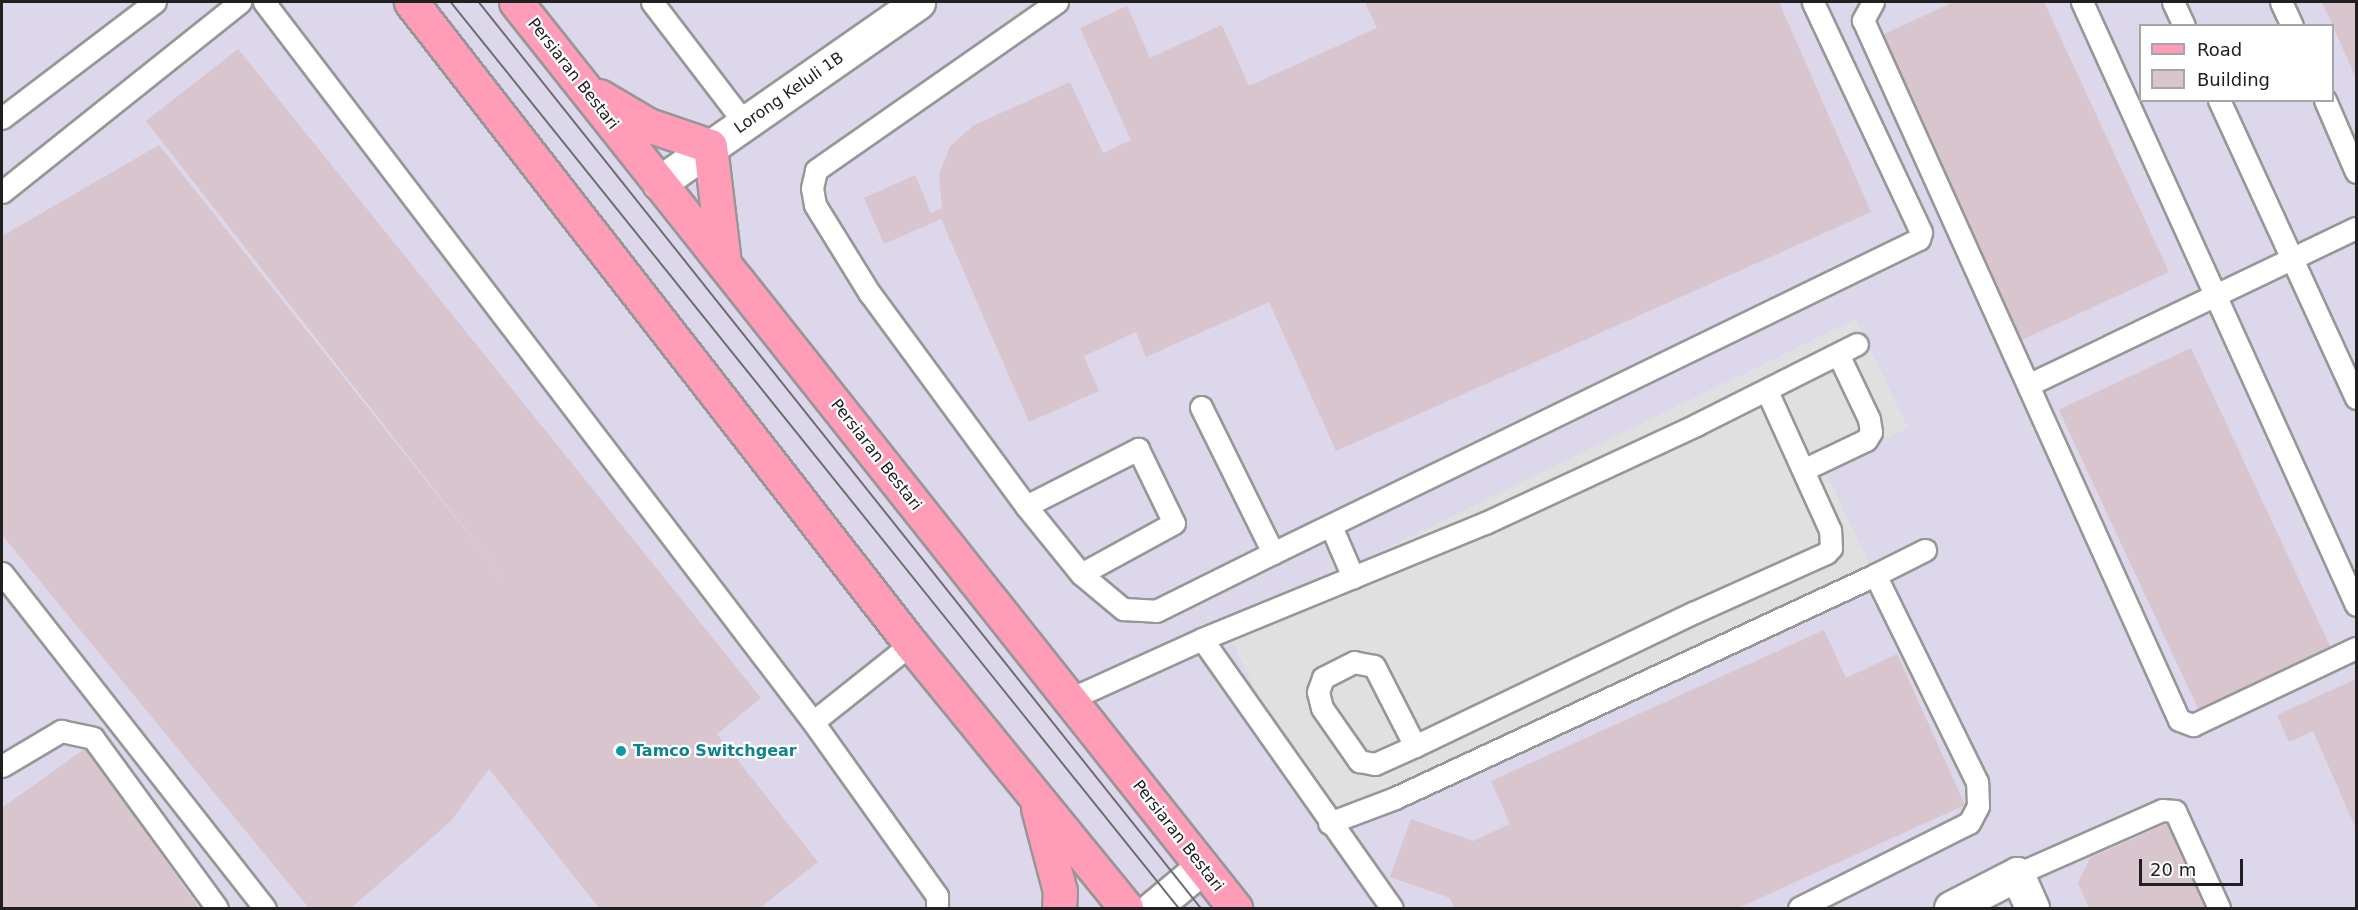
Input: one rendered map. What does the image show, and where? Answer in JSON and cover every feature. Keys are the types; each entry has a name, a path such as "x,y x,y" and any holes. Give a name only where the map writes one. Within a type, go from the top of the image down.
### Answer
{"main road":[{"path":"411,2 911,644 1030,787 1126,909"},
{"name":"Persiaran Bestari","path":"516,2 1235,909"},
{"path":"583,87 648,125 711,146 724,264"},
{"path":"1030,787 1049,842 1060,891 1059,909"}],"street":[{"name":"Lorong Keluli 1B","path":"660,183 711,146 746,125 918,2"},
{"path":"1153,909 1202,867"},
{"path":"1951,909 2017,874 2032,909"}],"lane":[{"path":"2,118 155,2"},
{"path":"2,192 240,2"},
{"path":"264,2 813,722 937,896 937,909"},
{"path":"652,2 746,125"},
{"path":"1057,2 816,170 812,188 815,205 870,294 1026,506 1081,574 1109,602 1123,609 1156,611 1919,239 1921,232 1813,2"},
{"path":"1873,2 1863,20 2031,384 2184,725 2193,725 2356,648"},
{"path":"2082,2 2355,597"},
{"path":"2173,2 2183,24"},
{"path":"2281,2 2291,24"},
{"path":"2220,102 2356,398"},
{"path":"2326,102 2356,172"},
{"path":"2031,384 2356,228"},
{"path":"1070,699 1202,639 1485,522 1767,391 1857,344"},
{"path":"1805,469 1866,440 1871,432 1869,419 1838,354"},
{"path":"1415,746 1374,666 1354,662 1323,678 1319,700 1359,761 1376,764 1415,746 1826,554 1831,548 1830,530 1805,469 1767,391"},
{"path":"1200,407 1272,553"},
{"path":"1026,506 1138,449 1174,523 1081,574"},
{"path":"1331,526 1353,577"},
{"path":"1329,824 1395,798 1925,550"},
{"path":"2,573 265,909"},
{"path":"1798,909 1969,823 1978,806 1977,782 1875,574"},
{"path":"1202,639 1329,824 1392,909"},
{"path":"813,722 911,644"},
{"path":"2,766 61,731 93,738 208,905"},
{"path":"2017,874 2162,810 2175,811 2219,909"}],"shaded area":[{"path":"2,2 2356,2 2356,908 2,908"},
{"path":"1856,319 1908,428 1824,469 1873,571 1326,837 1225,627"}],"building":[{"path":"1365,2 1779,2 1871,212 1336,451 1269,302 1146,357 1136,332 1084,356 1099,391 1029,422 941,219 884,244 864,198 915,175 931,213 942,208 939,174 950,146 974,125 1070,82 1103,153 1131,140 1080,28 1127,6 1150,58 1222,25 1249,86 1377,28"},
{"path":"1954,2 2044,2 2169,272 2022,340 1882,35"},
{"path":"2322,2 2356,2 2356,78 2334,29 2334,24 2332,24"},
{"path":"238,49 761,698 717,734 818,862 760,908 599,908 489,769 450,822 351,908 309,908 2,535 2,236 159,145 509,585 146,121"},
{"path":"2191,348 2330,647 2198,709 2059,410"},
{"path":"1824,630 1846,678 1897,654 1965,805 1738,908 1454,908 1450,898 1390,877 1411,819 1473,841 1510,824 1491,781"},
{"path":"2356,679 2356,829 2313,731 2289,742 2277,715"},
{"path":"86,748 199,908 2,908 2,808"},
{"path":"2168,823 2210,908 2089,908 2078,883 2090,858"}],"tram line":[{"path":"451,2 1179,908"},
{"path":"479,2 1201,908"}],"place":[{"name":"Tamco Switchgear","path":"621,751"}]}
